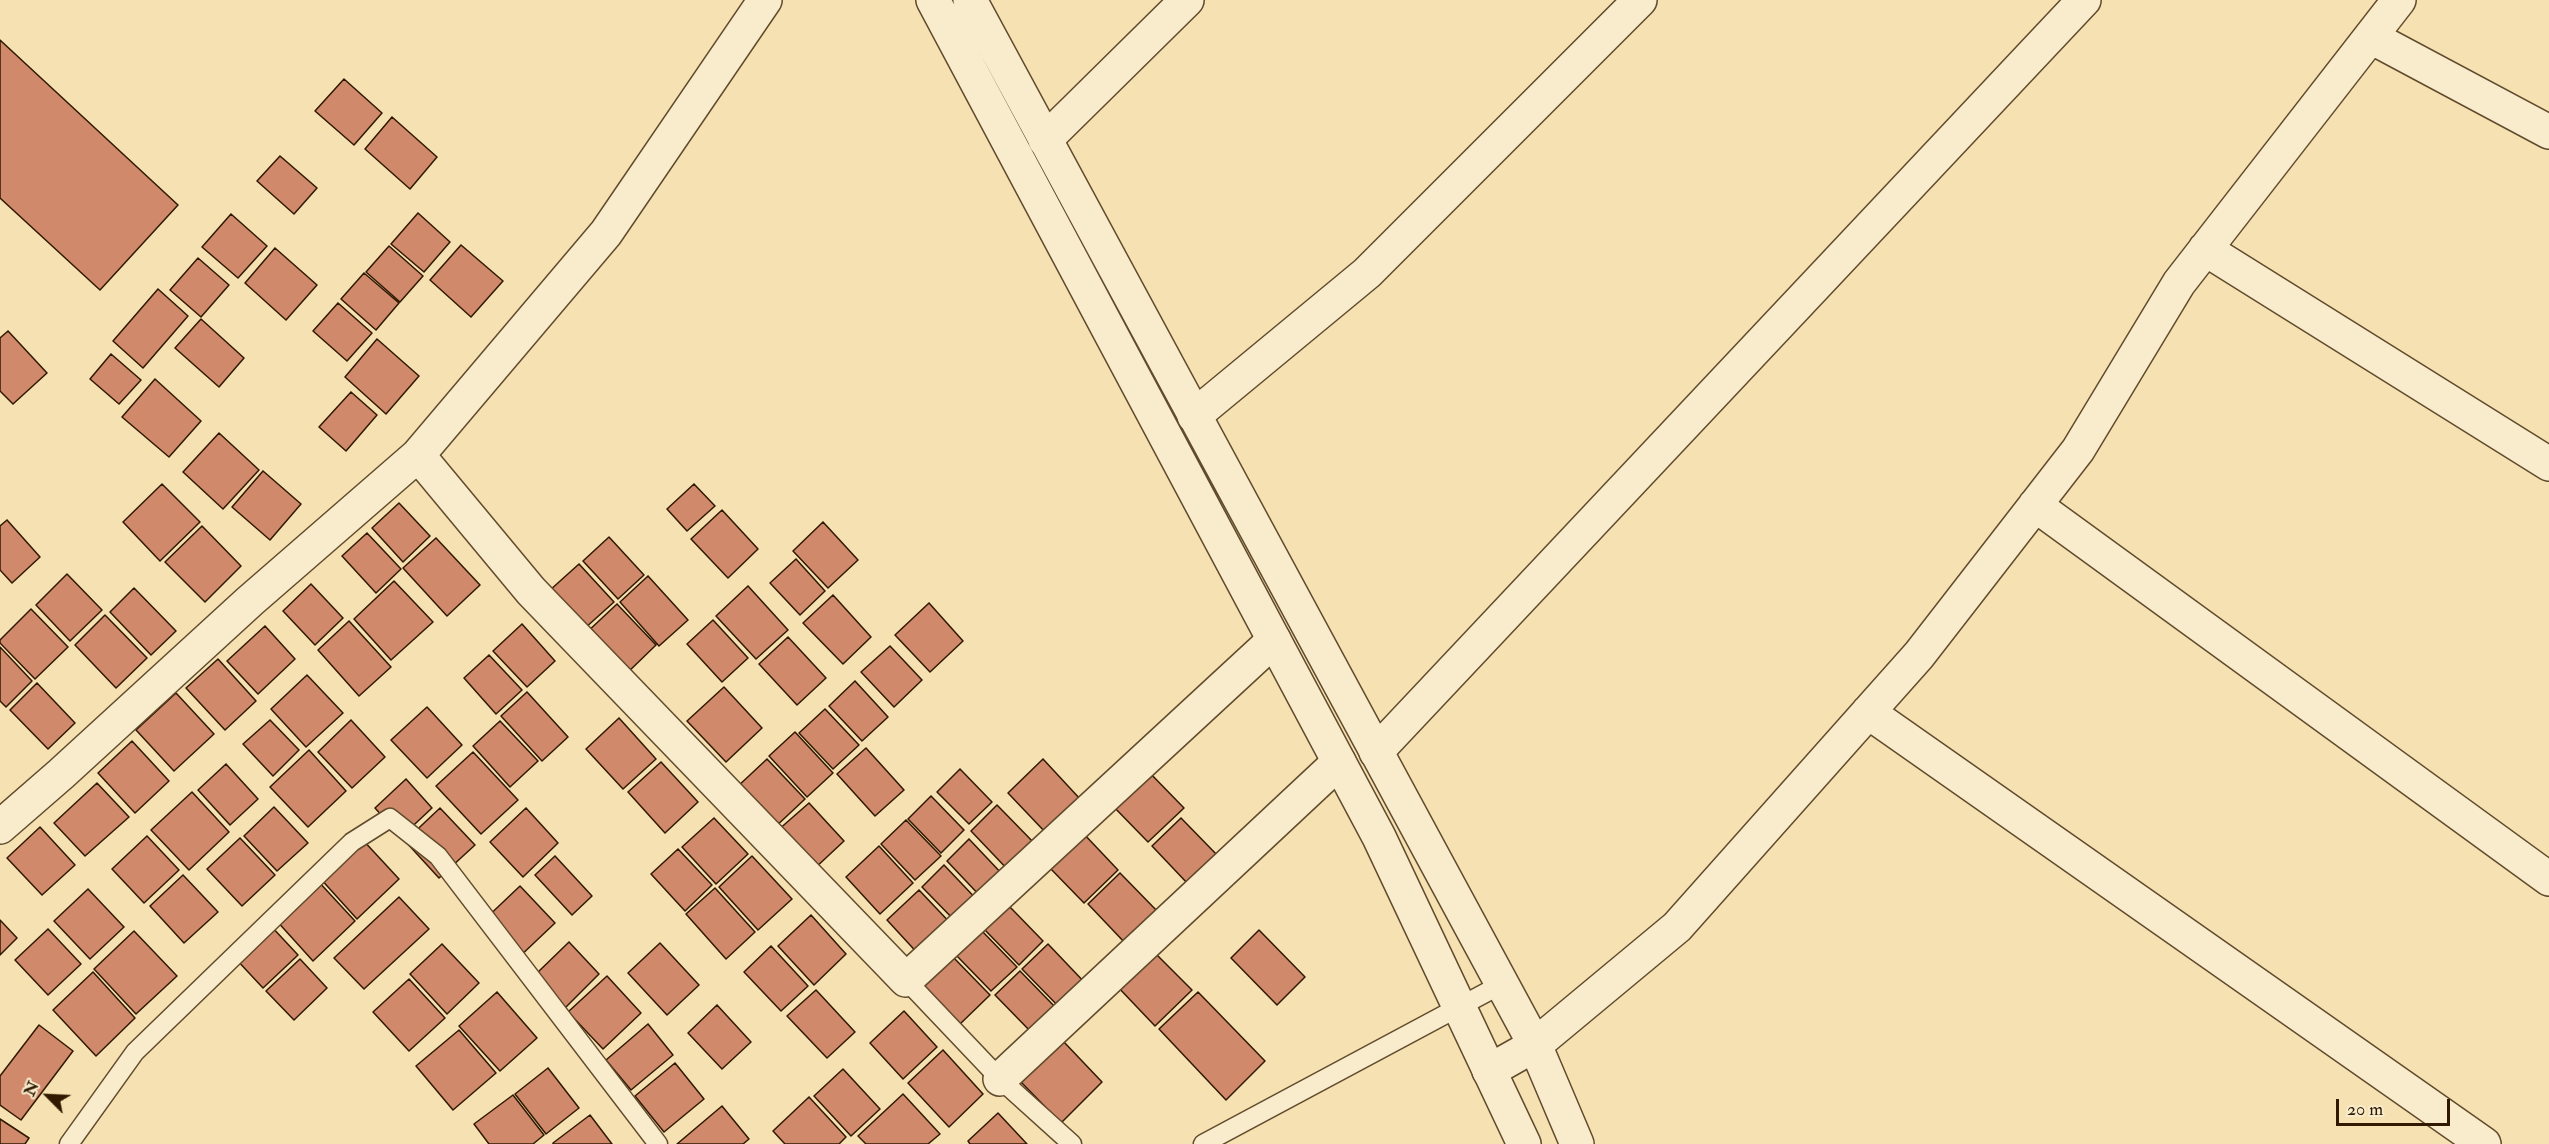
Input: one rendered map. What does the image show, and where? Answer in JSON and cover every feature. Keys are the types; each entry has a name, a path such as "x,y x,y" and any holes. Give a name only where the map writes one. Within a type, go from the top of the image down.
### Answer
{"street":[{"path":"0,826 61,774 250,601 418,455 606,234 765,0"},
{"path":"933,0 1379,837 1524,1144"},
{"path":"970,0 1535,1045 1576,1144"},
{"path":"1045,140 1187,0"},
{"path":"1194,416 1367,273 1640,0"},
{"path":"1376,753 2084,0"},
{"path":"1489,1071 1535,1045 1677,927 1919,655 2078,450 2179,283 2399,0"},
{"path":"2371,37 2549,132"},
{"path":"2205,249 2549,464"},
{"path":"418,455 531,591 906,980 1274,640"},
{"path":"2035,505 2549,879"},
{"path":"1868,712 2484,1144"},
{"path":"1000,1078 1339,762"}],"lane":[{"path":"69,1144 135,1052 352,842 390,818 438,856 658,1144"},
{"path":"906,980 1000,1078 1072,1144"},
{"path":"1203,1144 1502,984"}],"building":[{"path":"0,40 178,205 100,290 0,198"},
{"path":"344,79 382,113 354,145 315,111"},
{"path":"392,117 437,157 410,189 365,149"},
{"path":"280,156 317,188 294,214 257,181"},
{"path":"418,213 450,242 424,272 391,244"},
{"path":"231,214 267,246 238,278 202,247"},
{"path":"461,245 503,281 471,317 430,280"},
{"path":"389,246 423,276 400,302 366,272"},
{"path":"275,248 317,285 286,320 245,283"},
{"path":"198,258 229,285 201,317 170,290"},
{"path":"364,273 399,303 376,330 341,299"},
{"path":"158,289 188,316 143,368 113,341"},
{"path":"338,303 372,333 347,361 313,331"},
{"path":"201,319 244,358 219,387 175,348"},
{"path":"8,331 47,373 13,404 0,391 0,338"},
{"path":"377,339 419,376 386,414 345,377"},
{"path":"111,354 141,380 119,404 90,379"},
{"path":"155,379 201,421 169,457 122,417"},
{"path":"351,392 377,415 346,451 319,427"},
{"path":"219,433 259,470 223,509 183,472"},
{"path":"263,471 301,504 270,540 232,507"},
{"path":"162,484 200,522 160,561 123,522"},
{"path":"694,484 715,506 687,531 667,509"},
{"path":"399,503 430,536 403,562 372,528"},
{"path":"722,510 758,549 728,578 691,539"},
{"path":"7,520 40,557 12,583 0,570 0,526"},
{"path":"823,522 858,560 828,588 793,551"},
{"path":"202,526 241,566 205,602 165,562"},
{"path":"367,533 401,569 376,593 342,556"},
{"path":"609,537 644,575 618,599 583,561"},
{"path":"436,538 480,585 447,616 403,568"},
{"path":"796,559 825,591 800,615 770,583"},
{"path":"579,564 614,602 584,629 549,591"},
{"path":"67,574 102,610 70,641 36,605"},
{"path":"648,576 688,620 659,646 620,602"},
{"path":"394,581 433,622 391,660 354,619"},
{"path":"311,584 343,618 315,645 283,611"},
{"path":"748,586 788,630 756,659 716,616"},
{"path":"134,588 176,631 151,655 110,612"},
{"path":"833,595 871,637 843,664 803,623"},
{"path":"929,603 963,641 930,672 895,635"},
{"path":"617,604 656,645 624,676 585,634"},
{"path":"31,609 68,647 35,679 0,643 0,640"},
{"path":"105,615 147,658 116,688 75,645"},
{"path":"713,620 748,658 722,682 687,644"},
{"path":"349,621 391,667 359,696 318,650"},
{"path":"522,624 555,661 527,687 493,651"},
{"path":"265,626 295,659 258,694 227,661"},
{"path":"788,637 826,678 797,705 759,664"},
{"path":"890,646 922,680 894,707 861,672"},
{"path":"0,647 32,681 6,707 0,701"},
{"path":"489,655 522,690 496,714 464,678"},
{"path":"218,659 256,701 225,730 186,688"},
{"path":"307,675 343,713 306,747 271,709"},
{"path":"855,681 888,717 862,741 829,706"},
{"path":"37,683 75,723 48,749 10,710"},
{"path":"724,687 762,728 726,762 687,721"},
{"path":"527,692 568,737 542,761 501,716"},
{"path":"176,693 214,734 174,771 136,730"},
{"path":"427,707 462,745 427,778 391,740"},
{"path":"825,709 859,745 833,769 799,733"},
{"path":"619,718 656,759 623,789 586,749"},
{"path":"270,720 299,750 273,776 243,744"},
{"path":"351,720 385,757 352,788 318,752"},
{"path":"500,721 538,761 510,787 473,746"},
{"path":"795,732 833,773 807,797 769,756"},
{"path":"132,741 169,781 135,813 98,773"},
{"path":"866,748 904,790 875,816 837,774"},
{"path":"309,750 346,791 308,827 270,787"},
{"path":"473,752 518,800 481,834 436,786"},
{"path":"767,759 805,799 773,829 736,788"},
{"path":"1043,759 1081,800 1047,834 1008,793"},
{"path":"661,762 698,802 665,833 628,792"},
{"path":"226,764 258,799 230,825 198,790"},
{"path":"1145,768 1184,808 1148,842 1110,803"},
{"path":"960,769 992,802 969,824 937,792"},
{"path":"406,779 432,808 401,837 375,808"},
{"path":"97,783 129,817 85,856 54,823"},
{"path":"192,792 229,832 189,870 151,830"},
{"path":"931,796 964,830 941,853 908,819"},
{"path":"809,803 844,841 813,870 777,831"},
{"path":"997,805 1038,847 1011,873 971,831"},
{"path":"274,807 308,843 277,871 244,836"},
{"path":"440,808 475,845 439,878 405,841"},
{"path":"526,808 558,843 523,877 490,842"},
{"path":"714,818 748,854 716,884 682,847"},
{"path":"1181,818 1219,857 1189,885 1152,846"},
{"path":"906,820 941,856 915,880 881,844"},
{"path":"40,827 75,865 42,895 7,858"},
{"path":"1082,832 1118,870 1084,903 1048,866"},
{"path":"147,836 179,870 144,903 112,869"},
{"path":"240,838 275,875 242,906 207,869"},
{"path":"361,838 399,879 357,919 319,877"},
{"path":"969,839 1004,876 982,898 947,861"},
{"path":"879,846 913,883 880,914 846,877"},
{"path":"678,849 712,885 685,911 651,874"},
{"path":"555,856 592,896 572,915 535,875"},
{"path":"752,856 792,899 758,930 719,887"},
{"path":"944,865 981,904 959,925 922,887"},
{"path":"1120,873 1160,914 1127,945 1088,904"},
{"path":"183,875 218,912 184,943 150,906"},
{"path":"317,880 355,921 313,961 275,919"},
{"path":"520,886 555,923 516,960 481,923"},
{"path":"715,888 755,932 726,959 686,914"},
{"path":"88,889 124,927 90,959 54,921"},
{"path":"919,890 955,928 922,958 887,920"},
{"path":"399,897 429,929 364,989 334,958"},
{"path":"1009,906 1043,941 1019,965 984,929"},
{"path":"811,915 846,954 814,985 778,946"},
{"path":"0,920 17,938 0,955"},
{"path":"270,925 298,955 263,988 235,958"},
{"path":"48,929 81,964 48,995 15,960"},
{"path":"980,929 1017,967 991,991 955,954"},
{"path":"1259,930 1305,977 1277,1005 1231,958"},
{"path":"134,931 177,976 136,1014 94,969"},
{"path":"569,942 599,974 565,1008 535,975"},
{"path":"660,943 699,985 667,1015 628,973"},
{"path":"442,944 479,983 447,1014 410,974"},
{"path":"1048,944 1088,986 1062,1010 1022,969"},
{"path":"771,946 808,986 781,1011 744,972"},
{"path":"1152,950 1192,990 1155,1026 1116,985"},
{"path":"952,956 990,995 959,1025 921,986"},
{"path":"300,959 327,988 294,1020 266,991"},
{"path":"1020,971 1058,1010 1033,1034 995,995"},
{"path":"93,972 135,1018 96,1056 53,1010"},
{"path":"607,976 641,1013 603,1049 568,1012"},
{"path":"409,979 445,1018 409,1051 373,1012"},
{"path":"816,990 855,1032 827,1058 787,1016"},
{"path":"497,992 537,1038 500,1071 459,1026"},
{"path":"1198,992 1265,1061 1226,1100 1159,1029"},
{"path":"717,1005 751,1042 722,1069 688,1033"},
{"path":"904,1011 937,1047 903,1079 870,1043"},
{"path":"648,1024 673,1055 631,1090 606,1060"},
{"path":"39,1025 73,1051 21,1120 0,1105 0,1076"},
{"path":"459,1030 496,1073 453,1110 416,1066"},
{"path":"1063,1041 1102,1082 1061,1123 1021,1082"},
{"path":"943,1050 983,1094 949,1127 908,1083"},
{"path":"675,1063 704,1099 664,1132 635,1096"},
{"path":"548,1068 579,1108 546,1134 515,1094"},
{"path":"843,1069 880,1109 851,1136 814,1096"},
{"path":"903,1094 940,1134 928,1144 866,1144 858,1136"},
{"path":"513,1095 544,1135 533,1144 489,1144 474,1124"},
{"path":"809,1097 846,1137 839,1144 785,1144 773,1131"},
{"path":"722,1106 749,1139 743,1144 677,1144"},
{"path":"998,1113 1027,1144 970,1144 968,1141"},
{"path":"590,1115 612,1144 553,1144 553,1143"},
{"path":"0,1119 29,1138 25,1144 0,1144"}]}
